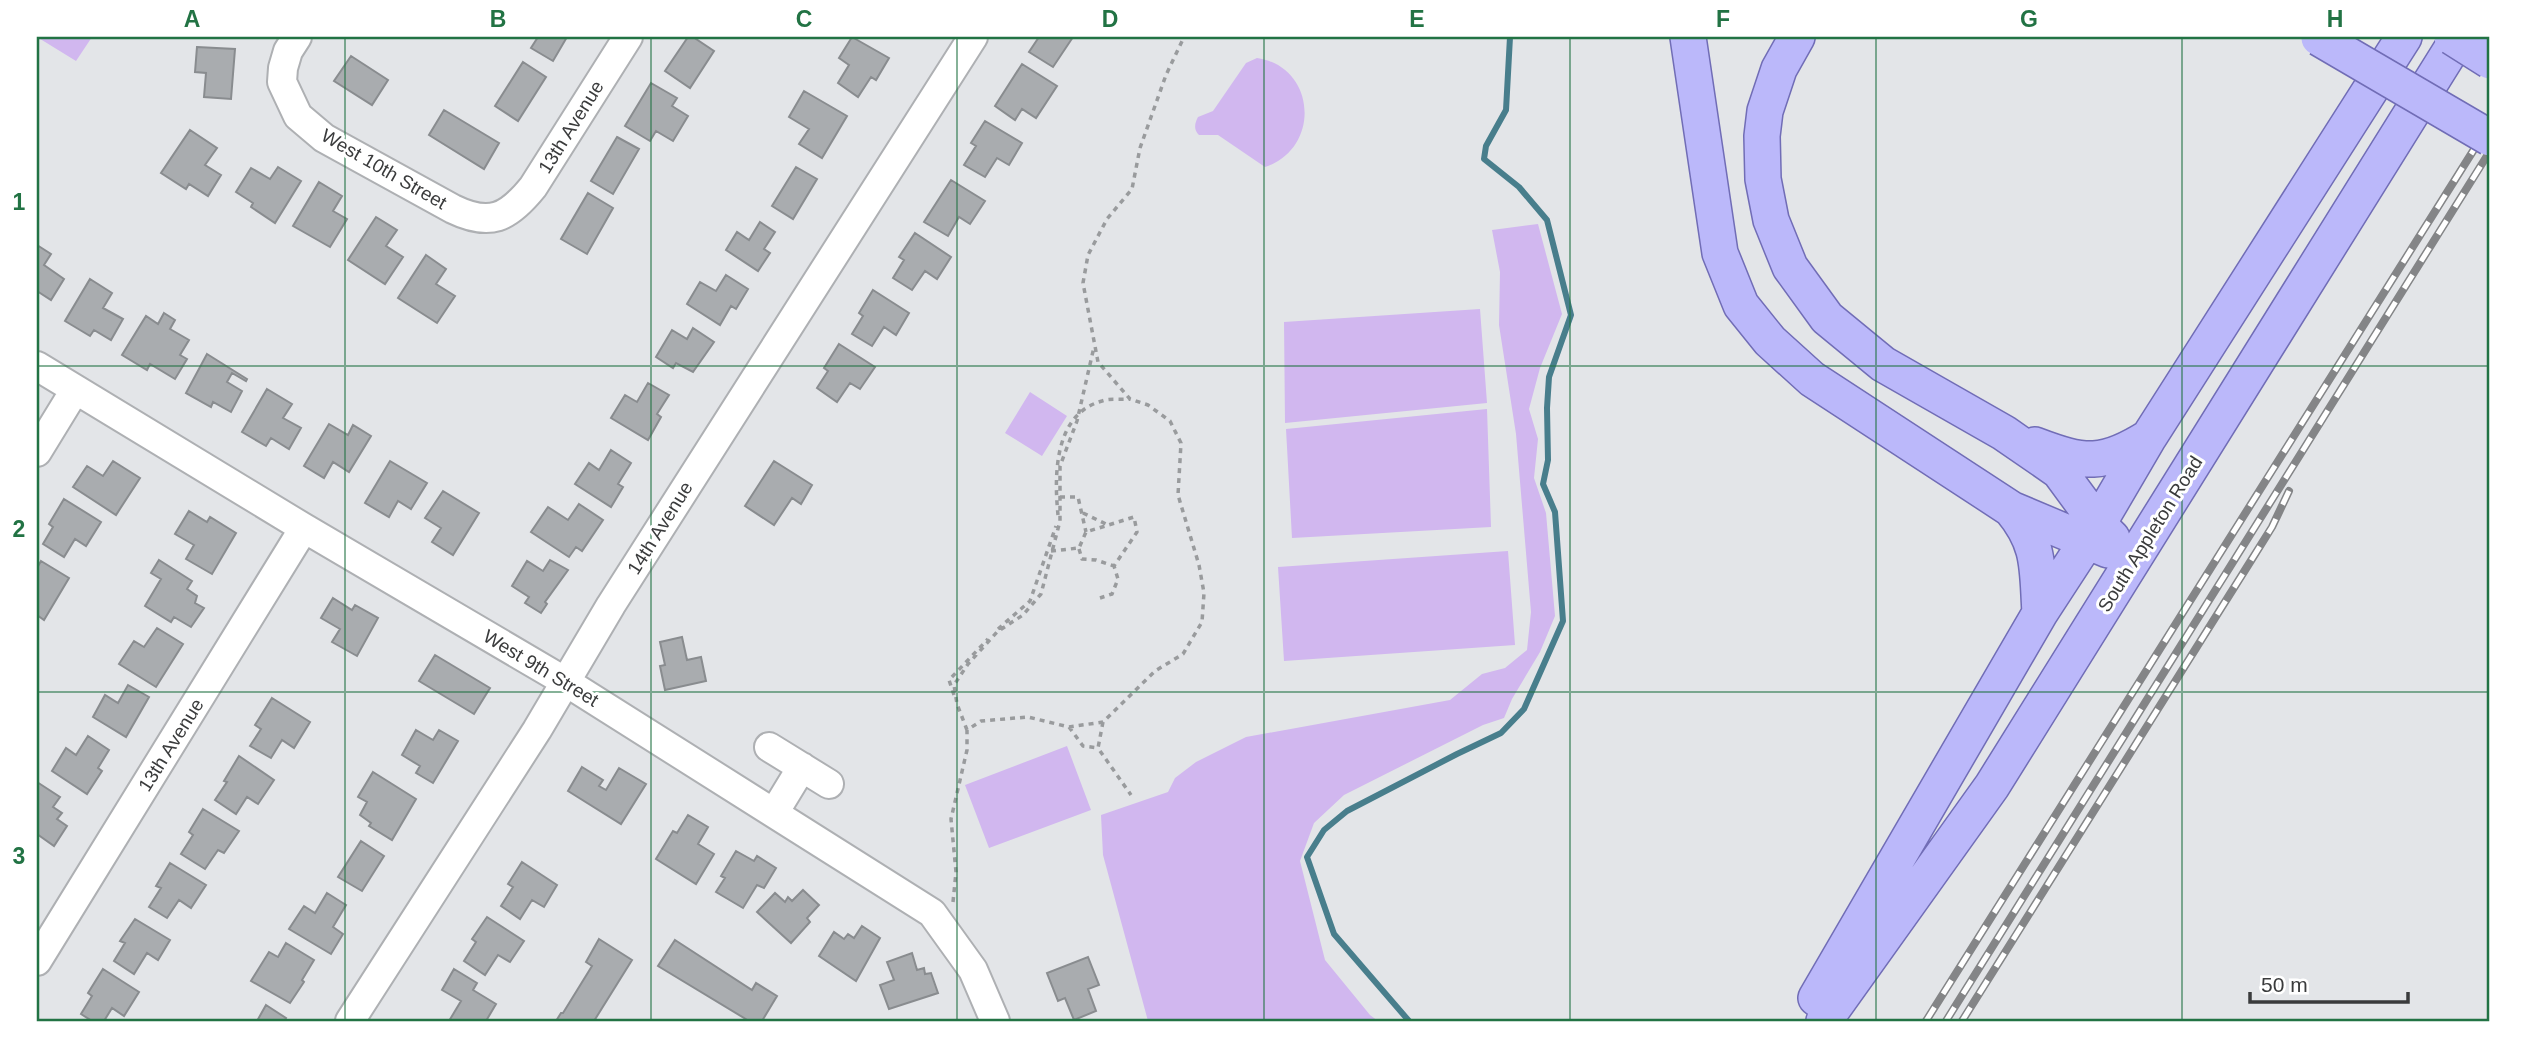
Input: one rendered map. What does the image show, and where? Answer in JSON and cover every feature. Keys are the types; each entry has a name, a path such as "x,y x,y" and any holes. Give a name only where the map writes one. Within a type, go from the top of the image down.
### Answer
{"main road":[{"path":"1688,37 1720,253 1741,305 1770,341 1812,379 2011,509 2092,533 2133,561"},
{"path":"1797,37 1779,69 1765,111 1762,136 1763,179 1771,220 1790,267 1828,318 1883,364 2004,433 2059,471 2092,533"},
{"path":"2318,37 2490,138"},
{"path":"1803,1021 2040,613 2404,37"},
{"path":"2452,37 2490,61"},
{"name":"South Appleton Road","path":"1824,1021 1992,786 2459,37"},
{"path":"2004,433 2075,459 2102,460 2126,451 2149,437"},
{"path":"2011,509 2027,528 2033,543 2040,613"}],"street":[{"name":"West 10th Street","path":"297,37 288,51 282,82 298,116 324,138 468,216 482,219 500,217 509,212"},
{"name":"13th Avenue","path":"509,212 533,187 628,37"},
{"name":"14th Avenue","path":"350,1021 973,37"},
{"name":"West 9th Street","path":"37,366 304,528 566,682 932,914 973,970 995,1021"},
{"path":"37,452 75,390"},
{"name":"13th Avenue","path":"37,961 304,528"},
{"path":"769,747 829,784"},
{"path":"774,813 802,767"}],"path":[{"path":"1130,399 1098,362 1083,283 1088,255 1107,219 1132,189 1145,136 1166,75 1185,37"},
{"path":"957,704 954,685 968,664 997,632 1023,615 1041,594 1060,520 1060,466 1079,412 1094,345"},
{"path":"949,937 956,872 951,819 967,750 967,730 948,680 974,652 1031,601 1058,520 1057,461 1061,443 1079,412 1102,401 1130,399 1148,405 1170,421 1181,443 1178,495 1199,565 1204,593 1202,622 1183,654 1155,671 1102,722 1069,727 1028,717 981,721 967,730"},
{"path":"1060,497 1077,498 1083,513 1086,532 1079,548 1082,559 1114,566"},
{"path":"1083,513 1108,525"},
{"path":"1086,532 1135,517 1137,532 1114,566"},
{"path":"1051,551 1079,548"},
{"path":"1100,598 1112,594 1118,579 1114,566"},
{"path":"1102,722 1098,748 1131,795"},
{"path":"1069,727 1083,746 1098,748"}],"shaded area":[{"path":"37,37 92,37 76,61"},
{"path":"1257,58 1277,65 1291,76 1301,92 1304,109 1303,127 1296,144 1283,158 1265,167 1218,135 1199,135 1195,128 1198,117 1213,111 1246,63"},
{"path":"1538,224 1562,314 1540,368 1529,409 1538,439 1534,478 1546,513 1555,616 1540,652 1504,718 1483,725 1344,795 1314,823 1300,861 1325,960 1370,1015 1378,1021 1148,1021 1103,855 1101,815 1168,792 1175,778 1196,762 1246,737 1450,700 1482,674 1505,668 1527,650 1531,612 1516,434 1499,325 1500,272 1492,230"},
{"path":"1480,309 1487,403 1285,423 1284,322"},
{"path":"1030,392 1067,416 1042,456 1005,433"},
{"path":"1487,409 1491,527 1292,538 1286,429"},
{"path":"1508,551 1515,645 1284,661 1278,567"},
{"path":"1067,746 1091,810 989,848 965,785"}],"building":[{"path":"538,37 567,37 553,61 531,48"},
{"path":"688,37 693,37 714,51 690,88 665,71"},
{"path":"852,37 889,58 876,80 871,77 858,97 838,83 849,65 839,58"},
{"path":"1039,37 1073,37 1053,67 1029,52"},
{"path":"197,47 235,49 231,99 204,97 206,73 195,72"},
{"path":"351,56 388,80 372,105 334,81"},
{"path":"523,62 546,77 518,121 495,106"},
{"path":"1022,64 1057,86 1036,118 1022,109 1015,120 995,106"},
{"path":"651,83 677,98 672,106 688,116 673,141 656,131 650,141 625,126"},
{"path":"804,91 847,116 822,158 799,144 809,129 789,117"},
{"path":"444,110 499,143 484,169 429,135"},
{"path":"985,121 1022,143 1009,165 997,158 985,177 964,165 976,146 971,143"},
{"path":"190,130 217,148 205,165 221,175 208,196 189,184 186,189 161,173"},
{"path":"617,137 639,149 613,194 591,181"},
{"path":"278,167 301,181 275,223 251,207 253,203 236,192 251,168 270,179"},
{"path":"796,167 817,179 793,219 772,206"},
{"path":"951,180 985,201 970,224 959,217 948,236 924,222"},
{"path":"319,182 342,196 333,211 347,219 330,247 293,226"},
{"path":"588,193 613,208 587,254 561,239"},
{"path":"376,217 397,230 386,246 403,257 385,284 348,260"},
{"path":"760,222 775,232 764,249 770,253 758,271 726,250 737,232 749,240"},
{"path":"915,233 951,257 937,279 925,271 912,290 893,278 904,260 899,257"},
{"path":"37,245 51,254 44,265 64,279 51,300 37,291"},
{"path":"426,255 446,269 436,284 455,296 437,323 398,298"},
{"path":"726,275 748,289 736,309 731,306 720,325 687,304 700,282 716,291"},
{"path":"90,279 112,293 103,308 123,319 111,340 94,330 90,336 65,321"},
{"path":"873,290 909,313 896,335 884,327 872,346 852,334 863,316 859,313"},
{"path":"164,313 175,320 170,329 189,340 180,355 187,359 175,379 150,364 147,370 122,355 146,316 158,324"},
{"path":"693,328 714,342 693,372 676,363 673,368 656,357 672,330 687,339"},
{"path":"839,344 875,367 860,389 850,383 837,402 817,388 828,371 824,368"},
{"path":"207,354 247,379 246,381 232,373 227,382 242,391 231,412 213,402 211,407 186,393"},
{"path":"648,383 669,395 657,414 661,417 648,440 611,418 625,395 637,402"},
{"path":"267,389 292,404 283,418 301,428 289,449 271,438 266,446 242,432"},
{"path":"329,424 348,435 353,425 371,436 349,472 333,462 324,478 304,466"},
{"path":"611,450 631,463 618,484 623,487 611,507 575,484 589,463 599,470"},
{"path":"113,461 140,478 116,515 73,487 87,466 103,476"},
{"path":"390,461 427,483 411,509 398,501 389,517 365,503"},
{"path":"774,461 812,485 801,504 792,498 774,525 745,506"},
{"path":"443,491 479,513 453,555 432,542 441,528 425,518"},
{"path":"64,499 101,522 86,546 75,539 64,557 43,544 53,527 49,524"},
{"path":"579,504 603,520 582,551 576,547 569,557 531,532 548,507 568,520"},
{"path":"189,511 207,522 210,517 236,533 212,574 186,559 194,545 175,534"},
{"path":"159,560 192,581 187,589 197,596 195,603 204,608 191,627 174,617 171,622 145,606 161,579 151,573"},
{"path":"550,560 568,570 545,602 547,604 541,613 525,603 529,597 512,586 527,561 543,571"},
{"path":"41,561 69,578 44,620 37,615 37,568"},
{"path":"333,598 352,610 355,605 378,618 357,656 332,642 340,629 321,618"},
{"path":"157,628 183,644 156,687 119,664 134,641 144,647"},
{"path":"682,637 687,660 701,657 706,681 665,690 660,666 665,665 660,642"},
{"path":"435,655 490,688 474,714 419,681"},
{"path":"128,685 149,697 126,737 93,717 105,695 118,703"},
{"path":"272,698 310,722 294,748 282,740 271,758 250,746 261,729 255,725"},
{"path":"416,730 433,740 439,730 458,741 433,783 416,773 420,766 402,755"},
{"path":"88,736 109,750 98,768 102,771 87,794 52,771 66,748 76,755"},
{"path":"239,756 274,780 258,804 247,797 236,814 215,800"},
{"path":"582,767 603,780 599,786 606,790 619,768 646,784 621,824 568,791"},
{"path":"373,772 416,799 392,840 369,826 371,823 360,815 367,802 358,797"},
{"path":"37,782 60,797 53,807 62,813 57,819 67,826 54,846 37,834"},
{"path":"203,809 239,831 224,853 218,850 205,869 181,854 193,835 189,832"},
{"path":"688,815 708,827 698,844 714,854 696,884 656,859 673,831 677,833"},
{"path":"361,841 384,856 362,891 338,877"},
{"path":"736,851 754,861 757,856 776,868 764,888 757,885 743,908 716,892 725,878 721,876"},
{"path":"522,862 557,885 544,907 532,900 520,919 501,906 513,887 508,884"},
{"path":"170,863 206,885 191,908 179,900 167,918 149,907 161,888 156,886"},
{"path":"803,890 819,905 807,918 810,922 791,943 757,912 775,893 785,902 788,897 792,901"},
{"path":"327,893 346,905 333,927 343,934 331,954 289,929 304,906 315,913"},
{"path":"487,917 524,941 510,962 498,955 485,975 464,961 476,942 472,939"},
{"path":"135,919 170,940 158,960 147,953 134,974 114,961 125,943 120,941"},
{"path":"862,926 880,938 856,981 819,956 834,932 844,939 848,934 854,938"},
{"path":"599,939 632,960 594,1021 556,1021 592,966 586,962"},
{"path":"675,940 752,990 756,983 777,996 762,1021 749,1021 658,966"},
{"path":"286,943 314,960 290,1003 251,981 269,952 278,957"},
{"path":"912,953 917,970 924,968 925,974 931,973 938,993 889,1009 880,985 894,980 887,962"},
{"path":"1088,957 1099,985 1088,989 1096,1011 1074,1020 1065,998 1058,1001 1047,973"},
{"path":"103,969 139,992 124,1016 112,1008 104,1021 92,1021 81,1014 92,996 88,993"},
{"path":"454,969 477,983 473,990 496,1004 486,1021 449,1021 461,1001 442,990"},
{"path":"266,1005 286,1018 284,1021 257,1021"}],"waterway":[{"path":"1409,1021 1334,934 1307,857 1324,830 1347,811 1501,733 1524,709 1563,621 1555,512 1543,484 1548,460 1549,377 1571,315 1547,220 1519,187 1484,159 1486,146 1506,110 1510,37"}],"railway":[{"path":"1926,1021 2490,124"},
{"path":"1946,1021 2490,151"},
{"path":"1962,1021 2272,527 2289,491"}]}
